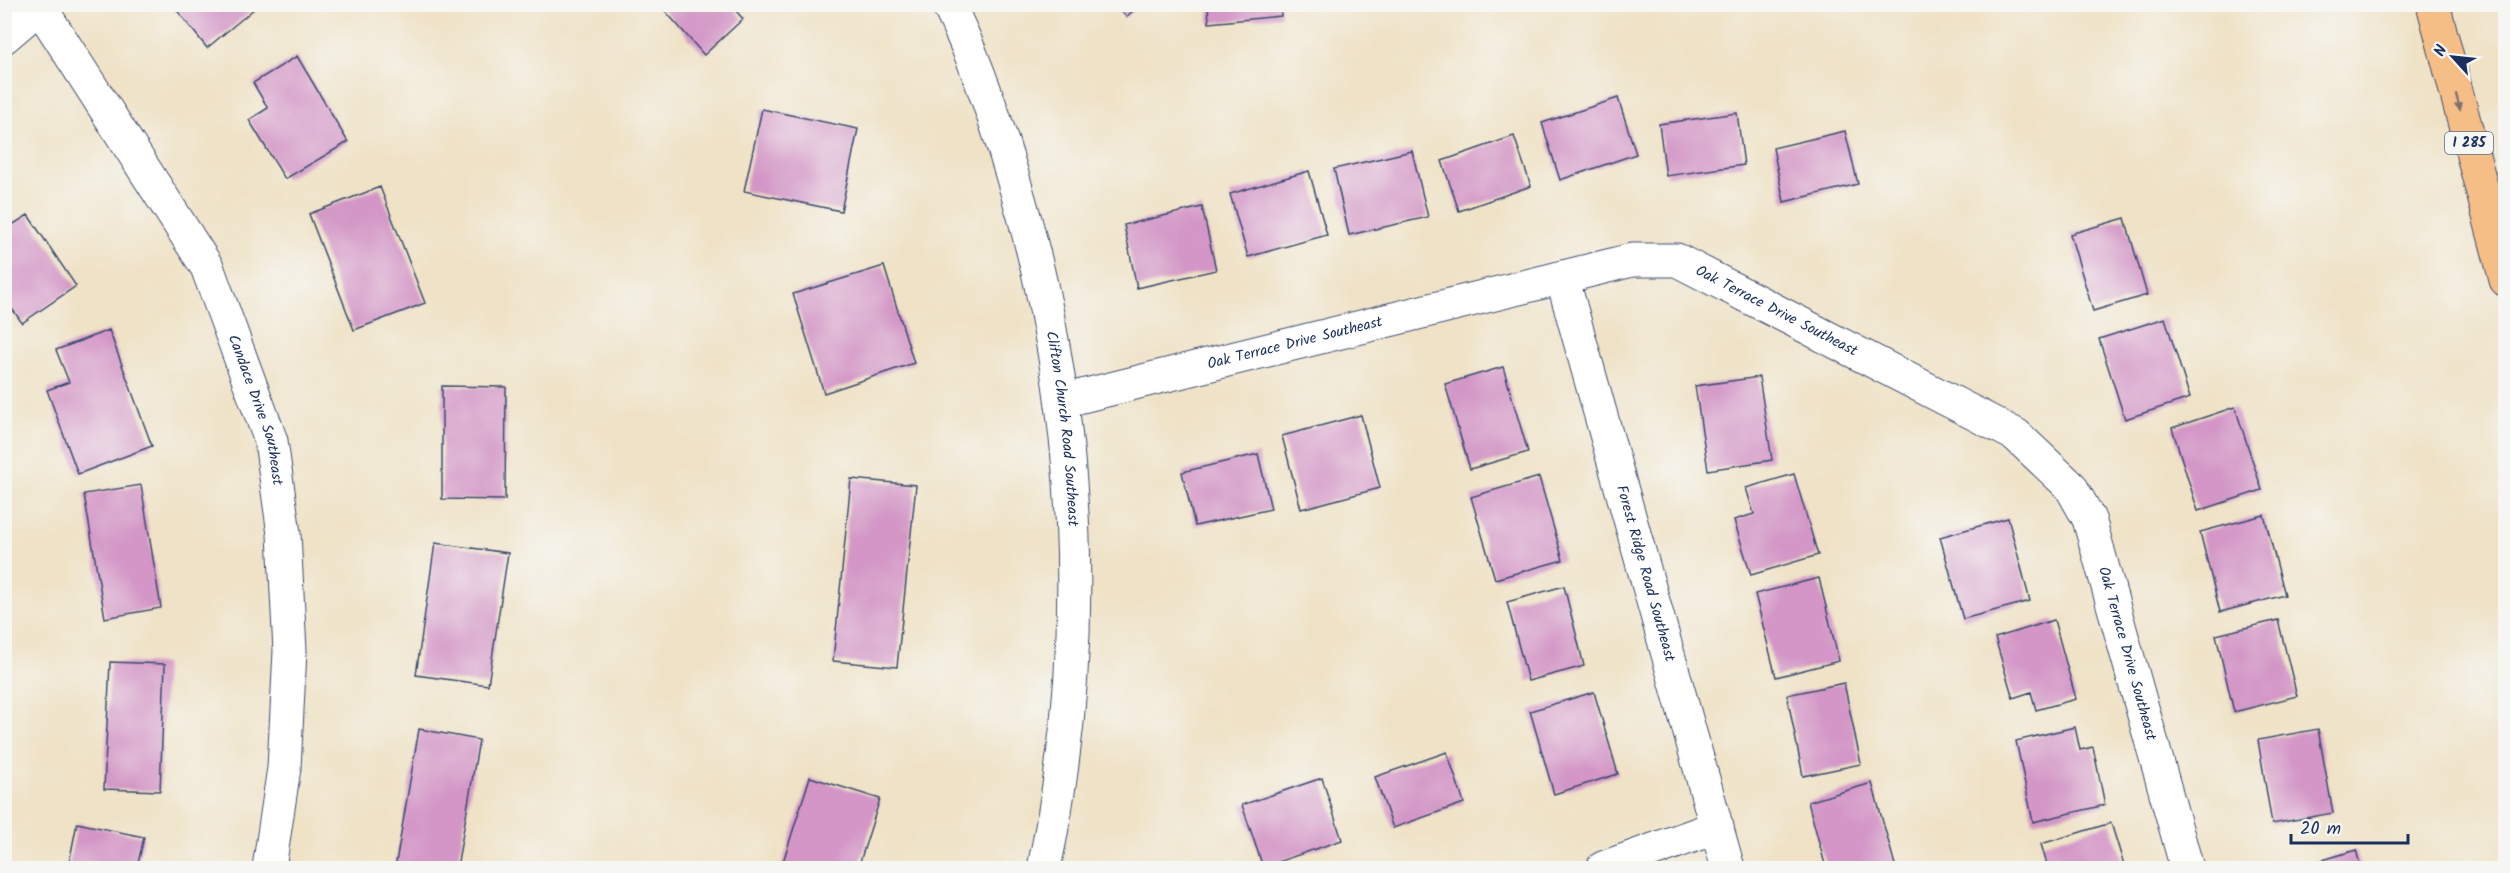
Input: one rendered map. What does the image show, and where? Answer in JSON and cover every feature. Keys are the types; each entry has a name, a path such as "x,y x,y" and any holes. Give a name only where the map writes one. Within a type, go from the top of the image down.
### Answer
{"highway":[{"name":"I 285","path":"2433,4 2505,280"}],"street":[{"name":"Clifton Church Road Southeast","path":"948,4 998,129 1032,242 1056,356 1070,472 1074,591 1069,706 1054,822 1044,868"},
{"path":"4,37 39,6"},
{"name":"Candace Drive Southeast","path":"39,6 207,267 271,441 284,534 290,651 284,768 269,868"},
{"name":"Oak Terrace Drive Southeast","path":"1062,401 1632,260 1677,260 2016,435 2071,487 2089,519 2187,868"},
{"name":"Forest Ridge Road Southeast","path":"1562,277 1728,868"},
{"path":"1603,868 1716,827"}],"building":[{"path":"172,4 250,4 254,9 207,48"},
{"path":"659,4 730,4 743,19 704,55"},
{"path":"1115,4 1141,4 1126,17"},
{"path":"1208,4 1280,4 1281,16 1209,23"},
{"path":"297,56 348,142 285,179 249,120 268,108 253,83"},
{"path":"1618,98 1636,154 1560,180 1542,123"},
{"path":"762,109 858,129 841,211 744,191"},
{"path":"1737,113 1744,165 1666,176 1659,124"},
{"path":"1845,131 1858,184 1784,202 1773,148"},
{"path":"1514,136 1531,186 1459,211 1442,161"},
{"path":"1412,151 1428,217 1349,235 1334,169"},
{"path":"1309,171 1327,235 1248,257 1230,194"},
{"path":"380,187 425,303 354,330 309,214"},
{"path":"1202,207 1216,270 1137,288 1124,225"},
{"path":"28,215 76,286 22,323 4,297 4,230"},
{"path":"2125,218 2147,295 2093,311 2070,234"},
{"path":"884,266 914,363 824,393 793,294"},
{"path":"2165,318 2190,398 2125,419 2099,339"},
{"path":"109,330 152,446 78,474 47,390 69,382 56,350"},
{"path":"1503,367 1528,452 1470,469 1445,384"},
{"path":"1759,377 1772,460 1708,470 1695,386"},
{"path":"442,386 506,387 505,500 442,499"},
{"path":"2235,407 2262,490 2198,511 2172,428"},
{"path":"1361,415 1380,488 1301,509 1282,436"},
{"path":"1258,454 1271,509 1195,526 1182,472"},
{"path":"1794,474 1818,555 1751,575 1734,520 1754,514 1746,488"},
{"path":"1539,477 1563,560 1495,579 1471,497"},
{"path":"851,479 916,485 897,667 833,661"},
{"path":"141,485 161,608 105,618 84,494"},
{"path":"2264,515 2285,595 2220,612 2200,532"},
{"path":"2008,518 2030,601 1963,619 1940,537"},
{"path":"435,543 508,553 488,685 416,675"},
{"path":"1819,578 1839,661 1776,677 1755,594"},
{"path":"1564,586 1584,666 1528,681 1507,602"},
{"path":"2054,620 2076,699 2036,710 2031,692 2013,698 1995,638"},
{"path":"2278,620 2297,696 2234,712 2216,635"},
{"path":"110,662 165,664 160,791 104,789"},
{"path":"1844,683 1861,764 1803,776 1787,695"},
{"path":"1594,692 1618,774 1554,794 1530,711"},
{"path":"2075,727 2080,750 2093,747 2105,805 2033,822 2016,741"},
{"path":"419,729 479,740 457,868 395,868"},
{"path":"2318,729 2333,813 2272,824 2258,740"},
{"path":"1447,752 1464,803 1393,828 1375,777"},
{"path":"810,777 880,799 858,868 781,868"},
{"path":"1322,778 1342,840 1263,867 1242,805"},
{"path":"1872,783 1895,865 1884,868 1826,868 1808,802"},
{"path":"77,823 144,837 137,868 68,868"},
{"path":"2111,823 2125,868 2048,868 2041,844"},
{"path":"2356,850 2361,868 2296,868"}]}
